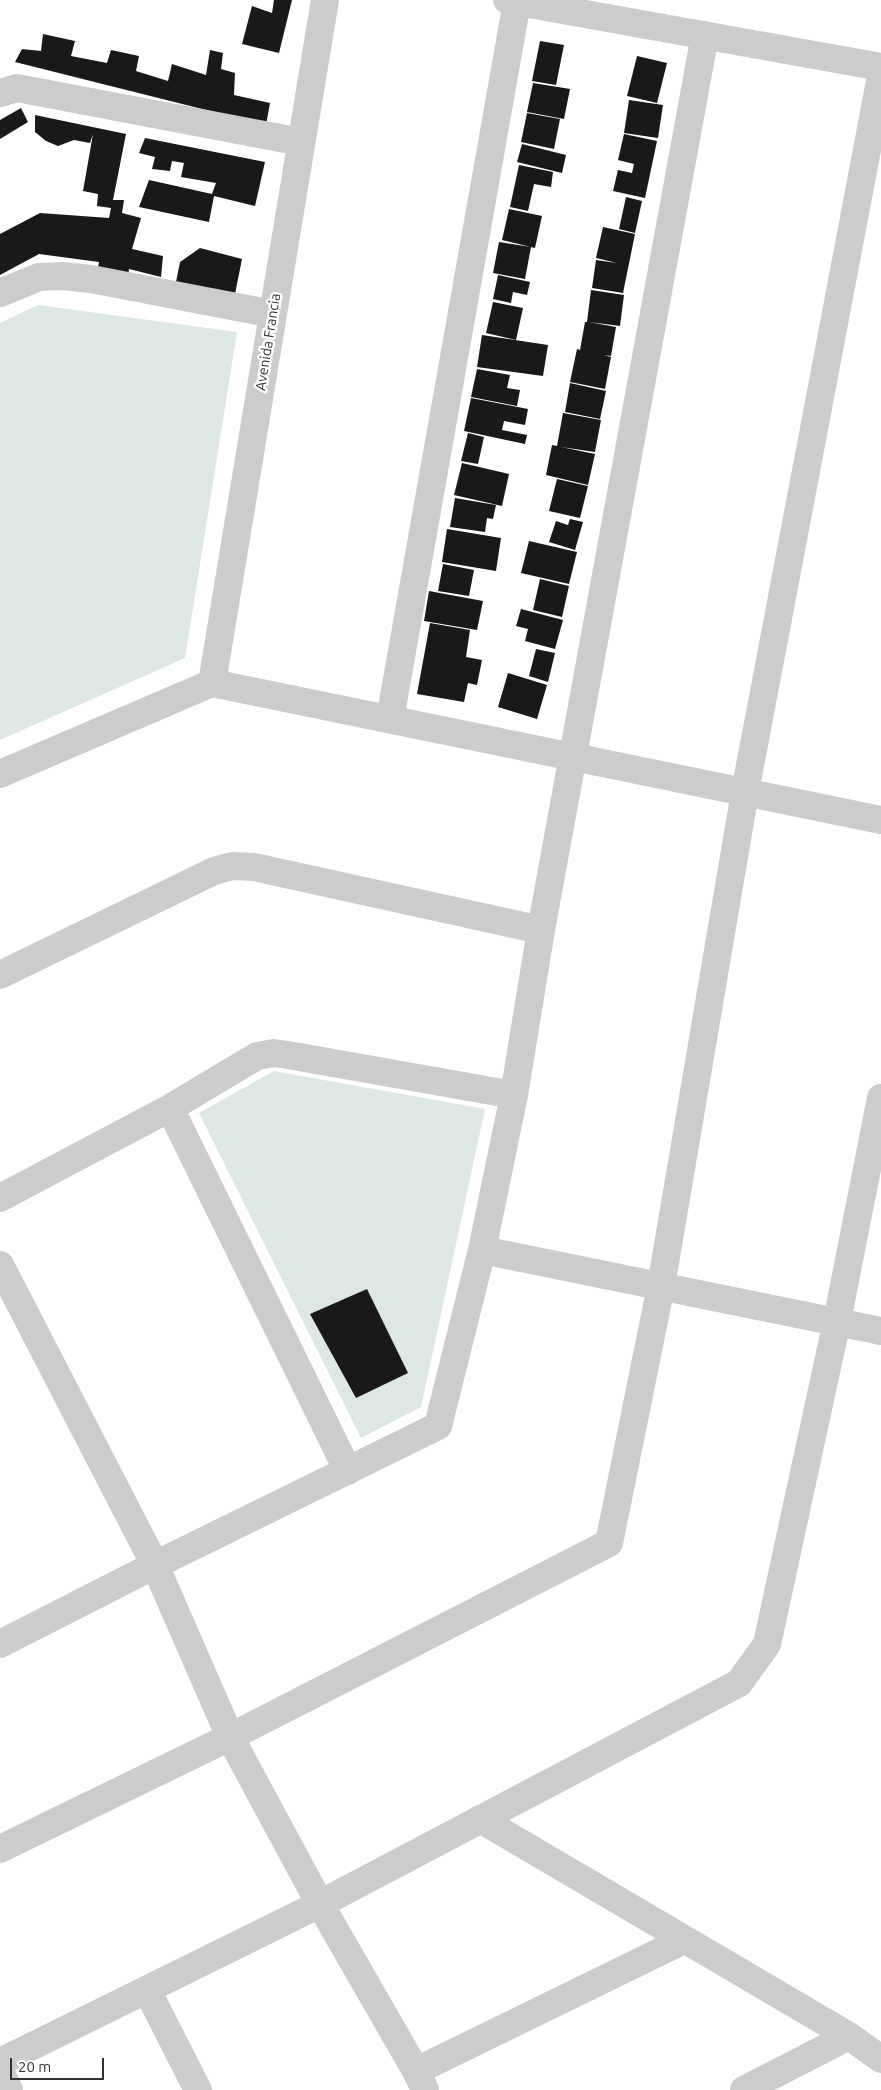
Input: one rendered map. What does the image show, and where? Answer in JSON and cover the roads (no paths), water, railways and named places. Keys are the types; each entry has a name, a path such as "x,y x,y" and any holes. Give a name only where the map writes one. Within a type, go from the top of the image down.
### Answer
{"street":[{"name":"Avenida Francia","path":"212,683 325,0"},
{"path":"390,720 512,1 881,67"},
{"path":"0,1644 155,1565 438,1426 482,1250 514,1096 541,930 705,35"},
{"path":"0,1849 230,1737 609,1543 661,1286 745,792 881,76"},
{"path":"0,93 17,88 301,142"},
{"path":"0,293 39,277 63,276 92,279 273,314"},
{"path":"0,774 212,683 881,820"},
{"path":"0,975 214,871 232,866 254,866 541,930"},
{"path":"0,1198 170,1108 257,1056 274,1053 514,1096"},
{"path":"0,2062 320,1904 739,1682 768,1644 837,1321 881,1098"},
{"path":"170,1108 348,1471"},
{"path":"482,1250 881,1331"},
{"path":"0,1265 155,1565 230,1737 320,1904 421,2080 684,1940"},
{"path":"480,1819 849,2036 881,2059"},
{"path":"147,1990 198,2090"},
{"path":"744,2090 849,2036"},
{"path":"0,2071 9,2090"}]}
